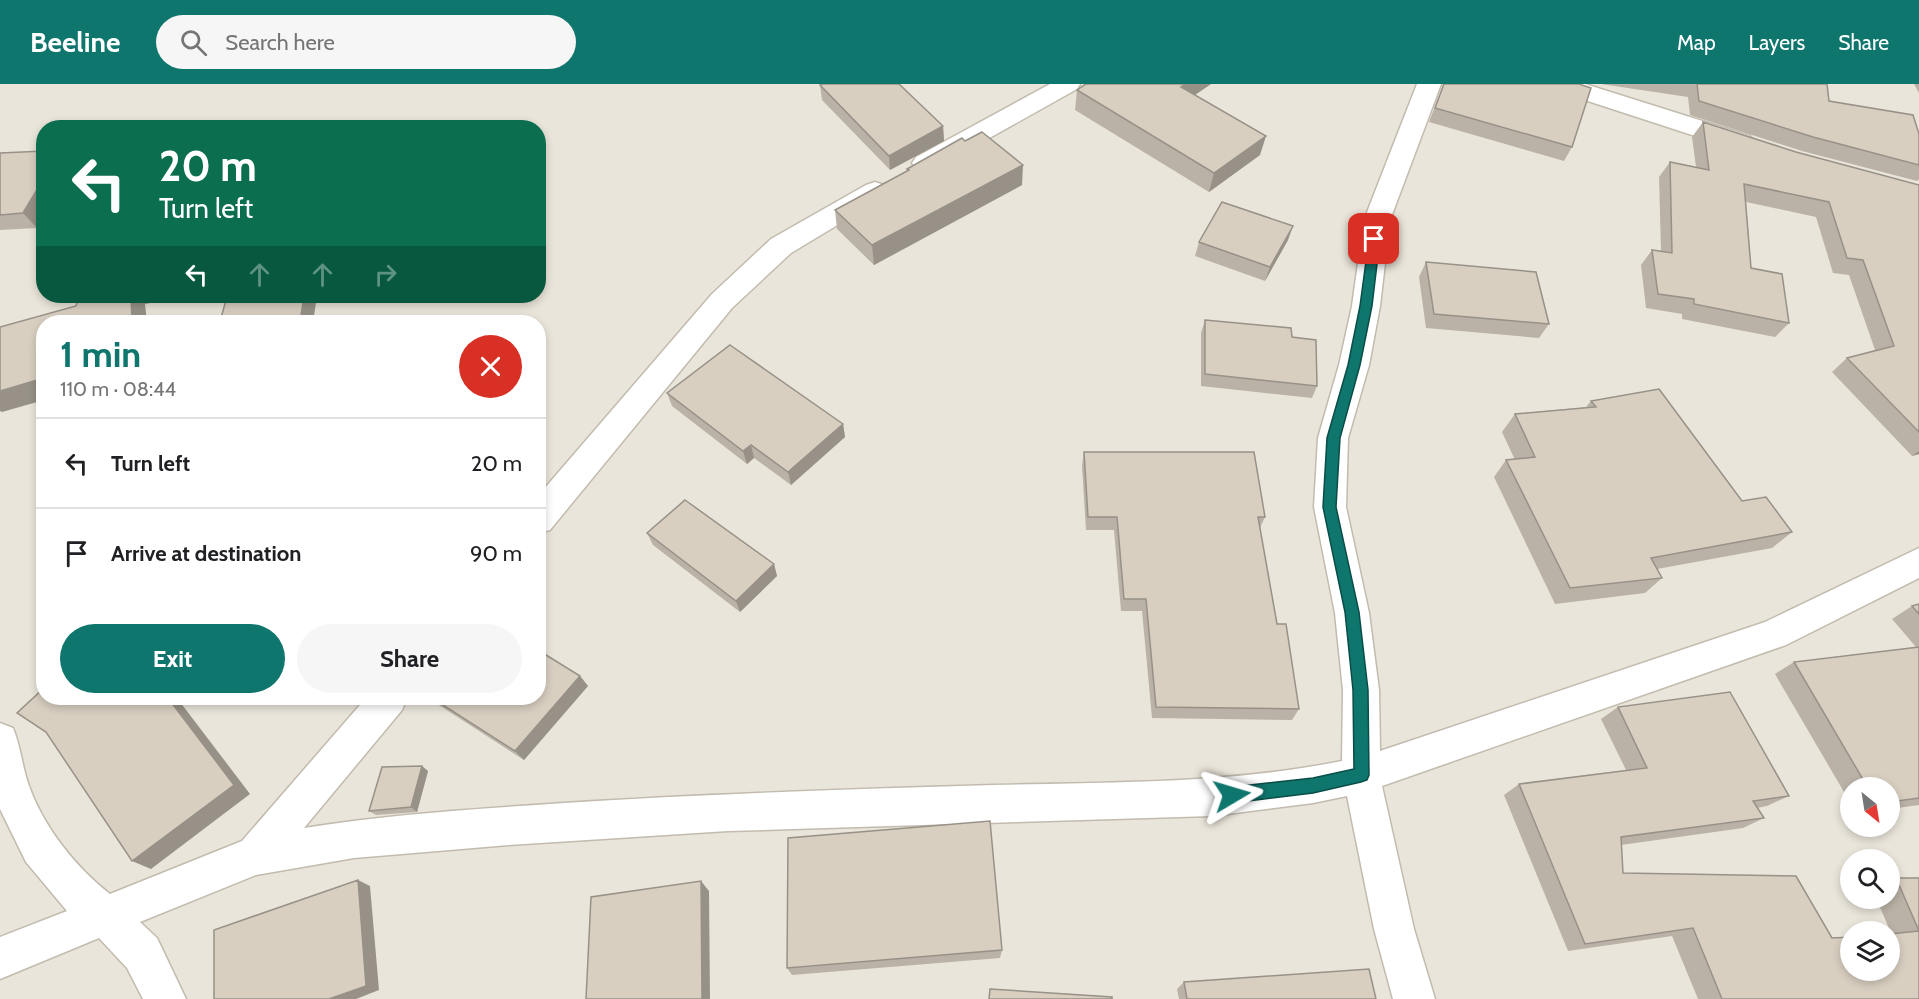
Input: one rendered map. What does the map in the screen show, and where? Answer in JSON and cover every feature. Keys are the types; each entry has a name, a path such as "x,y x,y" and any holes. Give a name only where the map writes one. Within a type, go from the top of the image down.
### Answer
{"street":[{"path":"546,511 722,302 781,246 1068,84"},
{"path":"1414,999 1394,929 1361,775 1361,690 1353,624 1330,507 1333,438 1354,365 1366,306 1377,220 1429,84"},
{"path":"1560,84 1760,148"},
{"path":"0,957 107,917 256,855 354,839 508,826 728,812 1212,797 1313,786 1361,775 1774,634 1919,562"},
{"path":"256,855 383,705"},
{"path":"0,740 11,791 40,848 76,893 107,917 142,953 165,999"}],"shaded area":[{"path":"0,84 1919,84 1919,999 0,999"}],"building":[{"path":"899,84 943,126 889,156 820,85"},
{"path":"1086,84 1186,84 1181,87 1266,136 1214,173 1077,90"},
{"path":"1444,84 1579,84 1591,88 1572,147 1435,108"},
{"path":"1697,84 1827,84 1829,101 1913,115 1919,134 1919,165 1813,137 1699,101"},
{"path":"1703,122 1796,152 1919,185 1919,432 1847,358 1894,346 1863,260 1847,258 1829,202 1744,184 1751,268 1782,274 1789,323 1694,304 1694,299 1658,294 1652,250 1672,253 1670,162 1709,170"},
{"path":"982,132 1023,165 872,245 835,210 962,138 965,141"},
{"path":"36,151 36,191 23,213 0,215 0,153"},
{"path":"1222,202 1293,226 1270,267 1199,242"},
{"path":"1426,262 1536,272 1549,324 1434,314"},
{"path":"77,303 131,303 132,315 43,315 76,306"},
{"path":"225,303 303,303 301,315 222,315"},
{"path":"36,317 36,380 0,391 0,327"},
{"path":"1205,320 1291,328 1292,337 1316,340 1317,386 1205,374"},
{"path":"730,345 843,424 788,472 751,445 743,451 667,393"},
{"path":"1659,389 1742,501 1766,497 1792,532 1651,558 1662,578 1570,588 1506,460 1535,457 1515,414 1596,407 1591,401"},
{"path":"1084,452 1254,452 1265,517 1258,517 1277,624 1286,624 1299,709 1156,707 1146,599 1124,599 1117,517 1088,517"},
{"path":"685,500 774,564 736,601 647,533"},
{"path":"1919,604 1919,614 1912,606"},
{"path":"1919,647 1919,798 1900,801 1900,777 1862,777 1794,662"},
{"path":"546,655 580,676 515,751 443,705 546,705"},
{"path":"1730,692 1789,796 1753,801 1764,818 1621,837 1623,873 1796,876 1832,938 1840,938 1840,981 1900,981 1900,933 1919,931 1919,999 1722,999 1693,928 1585,944 1519,784 1647,768 1618,707"},
{"path":"36,695 36,705 173,705 234,785 132,861 46,732 17,713"},
{"path":"422,766 411,807 369,811 382,767"},
{"path":"990,821 1002,950 787,968 788,838"},
{"path":"1900,878 1919,878 1919,931 1900,887"},
{"path":"358,880 366,986 329,999 214,999 214,930"},
{"path":"701,881 702,999 586,999 591,897"},
{"path":"1369,969 1376,999 1187,999 1184,982"},
{"path":"990,989 1112,997 1112,999 989,999"}],"route":[{"path":"1232,795 1313,786 1361,775 1361,690 1352,612 1330,507 1333,438 1354,365 1366,306 1374,239"}]}
